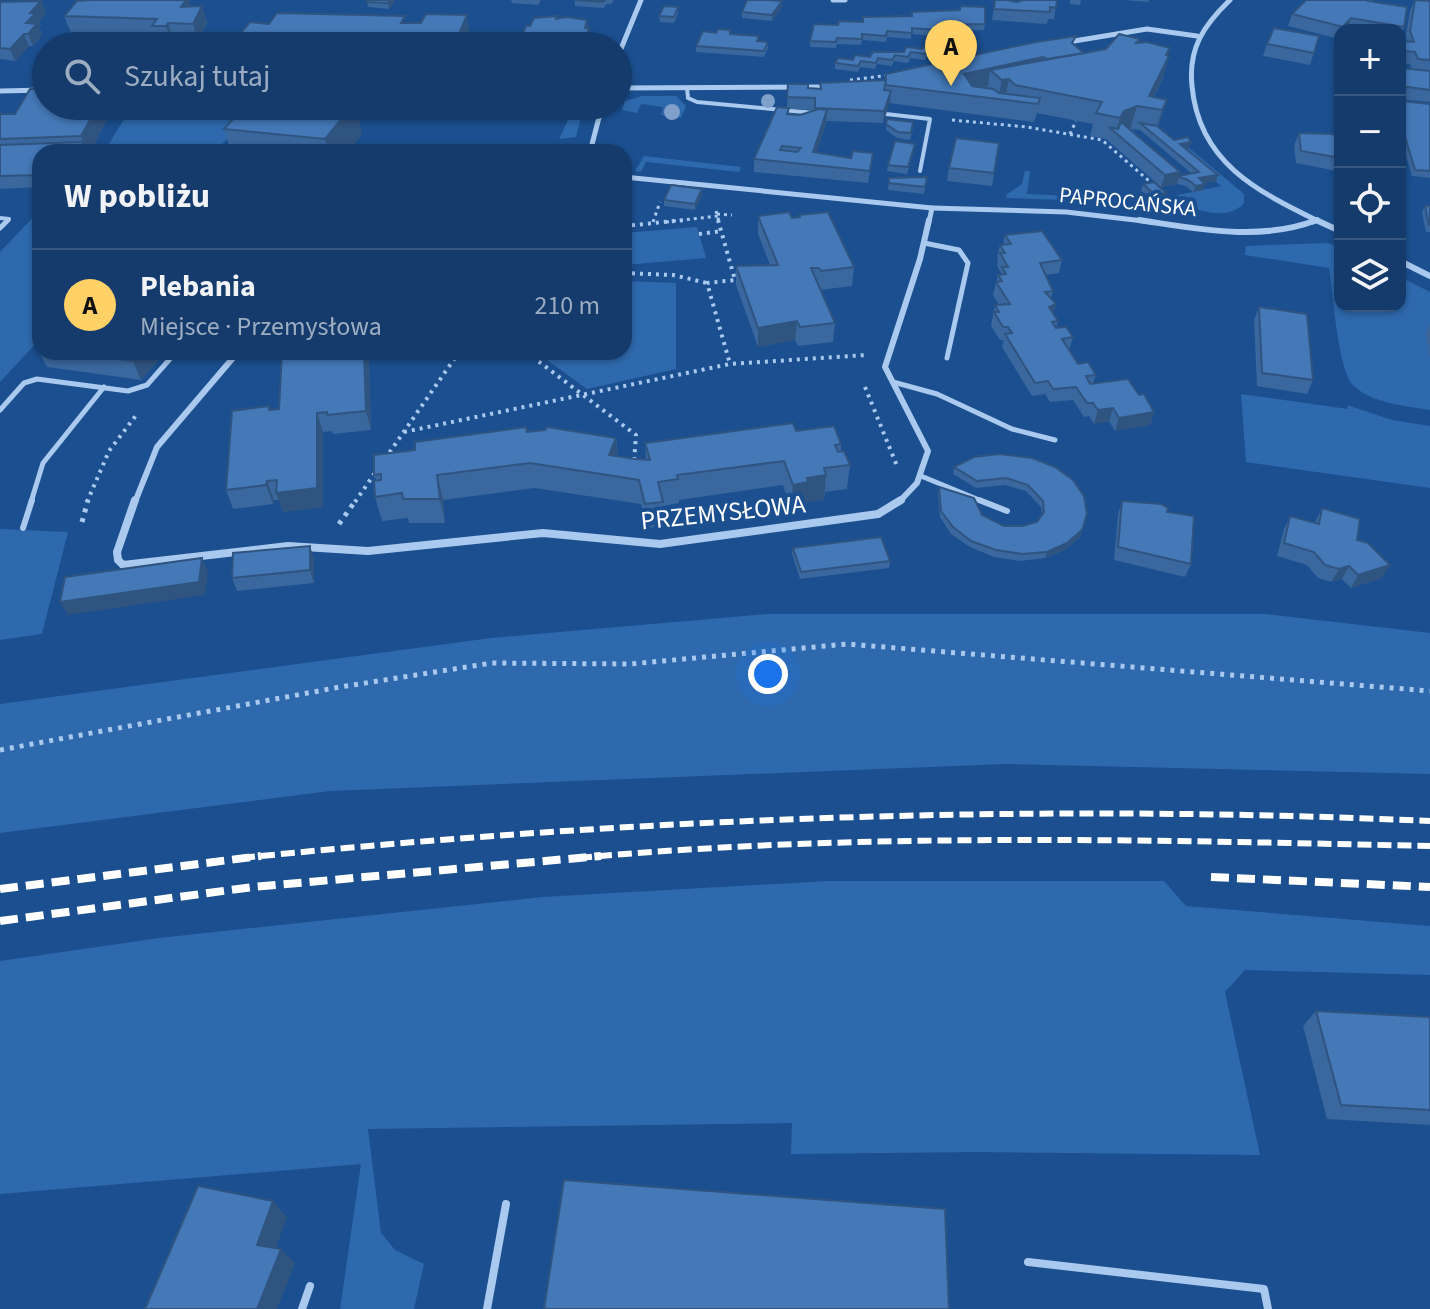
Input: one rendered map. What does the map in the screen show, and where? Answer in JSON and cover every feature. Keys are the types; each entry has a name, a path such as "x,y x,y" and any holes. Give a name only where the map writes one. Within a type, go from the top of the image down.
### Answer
{"street":[{"path":"628,32 641,0"},
{"path":"833,0 845,0"},
{"path":"1230,0 1203,25 1192,53 1190,90 1193,111 1204,141 1227,165 1262,190 1334,228"},
{"path":"1065,42 1147,29 1197,36"},
{"path":"632,88 834,84"},
{"path":"0,91 32,90"},
{"path":"592,144 598,120"},
{"path":"632,178 932,208 885,367 928,451 921,476"},
{"name":"PAPROCAŃSKA","path":"932,208 1070,212 1256,233 1294,229 1317,220"},
{"path":"1406,264 1430,276"},
{"name":"PRZEMYSŁOWA","path":"231,360 157,447 117,552 118,560 128,566 288,546 368,551 543,533 660,544 878,514 909,497 921,476"}],"lane":[{"path":"687,88 688,98 697,102 814,113"},
{"path":"886,114 930,119 920,171"},
{"path":"0,218 9,219 0,228"},
{"path":"924,243 959,250 968,263 947,358"},
{"path":"0,410 30,380 41,378 128,391 143,388 169,360"},
{"path":"893,382 937,394 1012,429 1055,440"},
{"path":"23,528 43,463 104,387"},
{"path":"921,476 1007,511"},
{"path":"487,1309 506,1204"},
{"path":"1028,1262 1264,1289 1268,1309"},
{"path":"302,1309 310,1286"}],"path":[{"path":"834,84 897,74"},
{"path":"930,119 1027,127 1102,140 1162,192 1157,193"},
{"path":"1070,134 1076,121"},
{"path":"632,273 673,275 707,283 735,280 709,187"},
{"path":"632,225 718,216"},
{"path":"699,234 722,231"},
{"path":"707,283 730,364"},
{"path":"404,432 730,364 867,355"},
{"path":"323,548 454,360"},
{"path":"537,360 636,435 633,471"},
{"path":"82,522 89,493 107,454 125,426 145,405"},
{"path":"0,750 340,687 492,663 630,664 847,644 1430,691"}],"shaded area":[{"path":"676,96 686,106 681,118 661,115 663,107 641,104 637,113 632,112 632,99"},
{"path":"123,120 245,120 222,144 109,144"},
{"path":"568,120 580,120 576,137 559,139"},
{"path":"1189,148 1244,194 1244,203 1228,212 1208,212 1189,206 1173,196 1221,186 1178,151"},
{"path":"644,156 741,167 739,172 646,162 641,172 635,171"},
{"path":"1025,171 1030,171 1027,194 1120,198 1121,202 1006,198 1022,184"},
{"path":"32,218 32,348 0,382 0,252"},
{"path":"697,227 706,258 632,264 632,232"},
{"path":"1334,245 1334,304 1329,268 1245,255 1246,246"},
{"path":"1406,280 1430,292 1430,410 1379,400 1360,391 1348,377 1335,312 1406,312"},
{"path":"632,281 676,283 676,369 587,389 547,360 632,360"},
{"path":"1241,394 1348,409 1347,405 1392,420 1430,426 1430,488 1246,462"},
{"path":"0,529 68,532 42,634 0,640"},
{"path":"768,614 1266,614 1430,633 1430,774 1004,764 330,791 0,833 0,704 491,638"},
{"path":"828,881 1164,881 1186,906 1430,926 1430,975 1245,970 1225,992 1260,1155 791,1154 792,1123 368,1129 381,1233 395,1250 424,1264 414,1309 340,1309 361,1164 0,1194 0,961 159,938 542,897"}],"building":[{"path":"186,0 181,7 202,6 193,24 168,23 166,26 152,26 157,19 64,16 77,1"},
{"path":"368,0 390,0 388,3"},
{"path":"747,0 782,1 772,15 742,12"},
{"path":"995,0 1057,0 1056,8 1050,7 1050,12 994,9"},
{"path":"1306,0 1368,0 1407,7 1404,24 1351,18 1346,24 1334,25 1292,14"},
{"path":"1415,0 1430,1 1430,60 1418,59 1415,52 1406,51 1406,41 1414,42 1410,31"},
{"path":"41,1 30,13 36,13 26,23 37,24 10,49 0,48 0,3"},
{"path":"664,6 678,7 674,17 659,16"},
{"path":"960,6 985,7 985,24 937,25 936,30 912,28 912,33 887,31 886,36 862,34 862,39 810,41 814,24 863,22 863,17 912,16 912,12 960,10"},
{"path":"277,13 405,16 401,23 421,23 426,14 467,15 460,32 242,32 250,22 269,24"},
{"path":"557,16 556,19 587,20 585,28 589,28 588,32 524,32 534,18"},
{"path":"1274,28 1319,36 1314,53 1267,44"},
{"path":"718,29 730,30 730,34 759,36 757,41 768,42 764,51 696,46 703,31 716,33"},
{"path":"1119,34 1140,39 1136,43 1147,42 1170,48 1149,96 1167,100 1162,110 1137,106 1124,111 1120,118 1096,113 1102,102 1015,85 1009,79 1002,80 990,70 1106,49"},
{"path":"1076,36 1072,43 1084,53 1043,57 964,74 972,86 1040,98 1038,104 885,85 886,74"},
{"path":"932,39 954,42 952,47 945,46 943,51 928,49 926,54 911,52 908,57 895,55 892,60 878,58 876,63 861,61 858,66 835,63 838,58 853,60 855,55 870,57 873,52 904,52 906,47 922,49"},
{"path":"1406,69 1430,71 1430,90 1406,87"},
{"path":"886,80 884,90 891,91 884,111 815,108 815,98 787,97 788,84 808,84 808,88 821,89 820,83"},
{"path":"32,89 32,120 90,120 81,136 0,139 0,114 15,114"},
{"path":"1406,102 1430,104 1430,171 1415,170 1406,140"},
{"path":"777,107 789,108 787,114 800,115 819,109 827,110 813,152 851,158 853,151 873,153 870,171 754,159","holes":["782,146 801,148 797,152 780,150"]},
{"path":"887,119 913,122 911,133 898,132 886,124"},
{"path":"232,120 341,120 325,139 224,129"},
{"path":"1121,122 1180,172 1165,175 1109,127 1118,129"},
{"path":"1140,123 1157,126 1174,140 1188,137 1191,142 1180,144 1218,175 1199,178 1205,184 1196,186 1179,177 1199,172"},
{"path":"1299,133 1334,135 1334,157 1301,151"},
{"path":"956,138 999,143 994,173 949,168"},
{"path":"895,141 915,144 908,167 888,165"},
{"path":"83,142 32,144 32,175 0,176 0,145"},
{"path":"927,177 925,187 889,183 889,178"},
{"path":"1154,182 1166,193 1155,195 1143,184"},
{"path":"671,185 702,189 695,204 664,200"},
{"path":"1425,206 1430,206 1430,225 1429,225"},
{"path":"789,212 792,218 828,212 854,267 821,271 811,268 835,323 800,327 797,321 758,328 736,266 778,265 758,216"},
{"path":"1042,231 1062,260 1040,263 1053,291 1045,292 1056,304 1049,307 1058,321 1052,322 1056,328 1066,327 1073,337 1062,339 1078,364 1088,362 1096,375 1086,376 1090,384 1128,379 1139,395 1144,394 1154,412 1119,418 1113,408 1098,410 1093,403 1087,403 1076,387 1053,389 1048,381 1035,383 1005,334 1012,333 1008,327 1003,327 994,312 999,312 995,305 1010,304 996,282 1002,281 998,275 1006,274 1002,267 1008,267 1000,253 1005,253 1000,245 1011,244 1005,235"},
{"path":"1259,307 1307,314 1313,380 1262,373"},
{"path":"282,360 364,360 366,411 327,415 327,412 317,413 317,488 276,493 277,480 267,481 266,485 226,490 232,411 269,406 269,410 279,409"},
{"path":"793,423 796,431 834,426 841,444 835,445 838,452 844,451 850,465 824,468 826,475 807,478 808,482 793,485 784,461 677,475 678,479 658,482 663,502 645,504 639,480 530,463 437,475 440,499 403,499 402,493 375,497 374,481 381,480 381,474 374,475 374,455 415,450 415,442 526,427 527,432 545,430 547,427 616,438 609,455 650,460 645,443"},
{"path":"999,454 1032,458 1055,467 1073,480 1084,496 1087,514 1082,530 1067,543 1047,552 1022,554 996,550 971,541 953,527 941,511 939,487 974,498 982,515 1004,526 1037,522 1044,512 1043,501 1028,485 1006,478 977,481 954,467 974,457"},
{"path":"1122,501 1161,504 1168,508 1167,512 1194,516 1191,564 1118,547"},
{"path":"1322,508 1360,519 1357,540 1368,543 1390,565 1358,575 1349,566 1339,569 1325,565 1314,552 1284,543 1290,516 1319,524"},
{"path":"881,537 890,561 801,572 793,548"},
{"path":"310,546 310,570 232,578 233,553"},
{"path":"202,558 199,582 60,602 65,577"},
{"path":"1316,1011 1430,1017 1430,1110 1341,1105"},
{"path":"564,1180 945,1209 949,1309 544,1309"},
{"path":"198,1186 273,1201 257,1245 281,1249 257,1309 145,1309"}],"railway":[{"path":"258,856 538,833 835,818 1132,814 1430,821"},
{"path":"582,858 791,844 898,841 1110,840 1430,846"},
{"path":"0,889 258,856"},
{"path":"241,858 258,856"},
{"path":"582,858 601,856"},
{"path":"0,921 253,887 582,858"},
{"path":"1211,877 1430,887"}],"place":[{"name":"Plebania","path":"951,86"}]}
